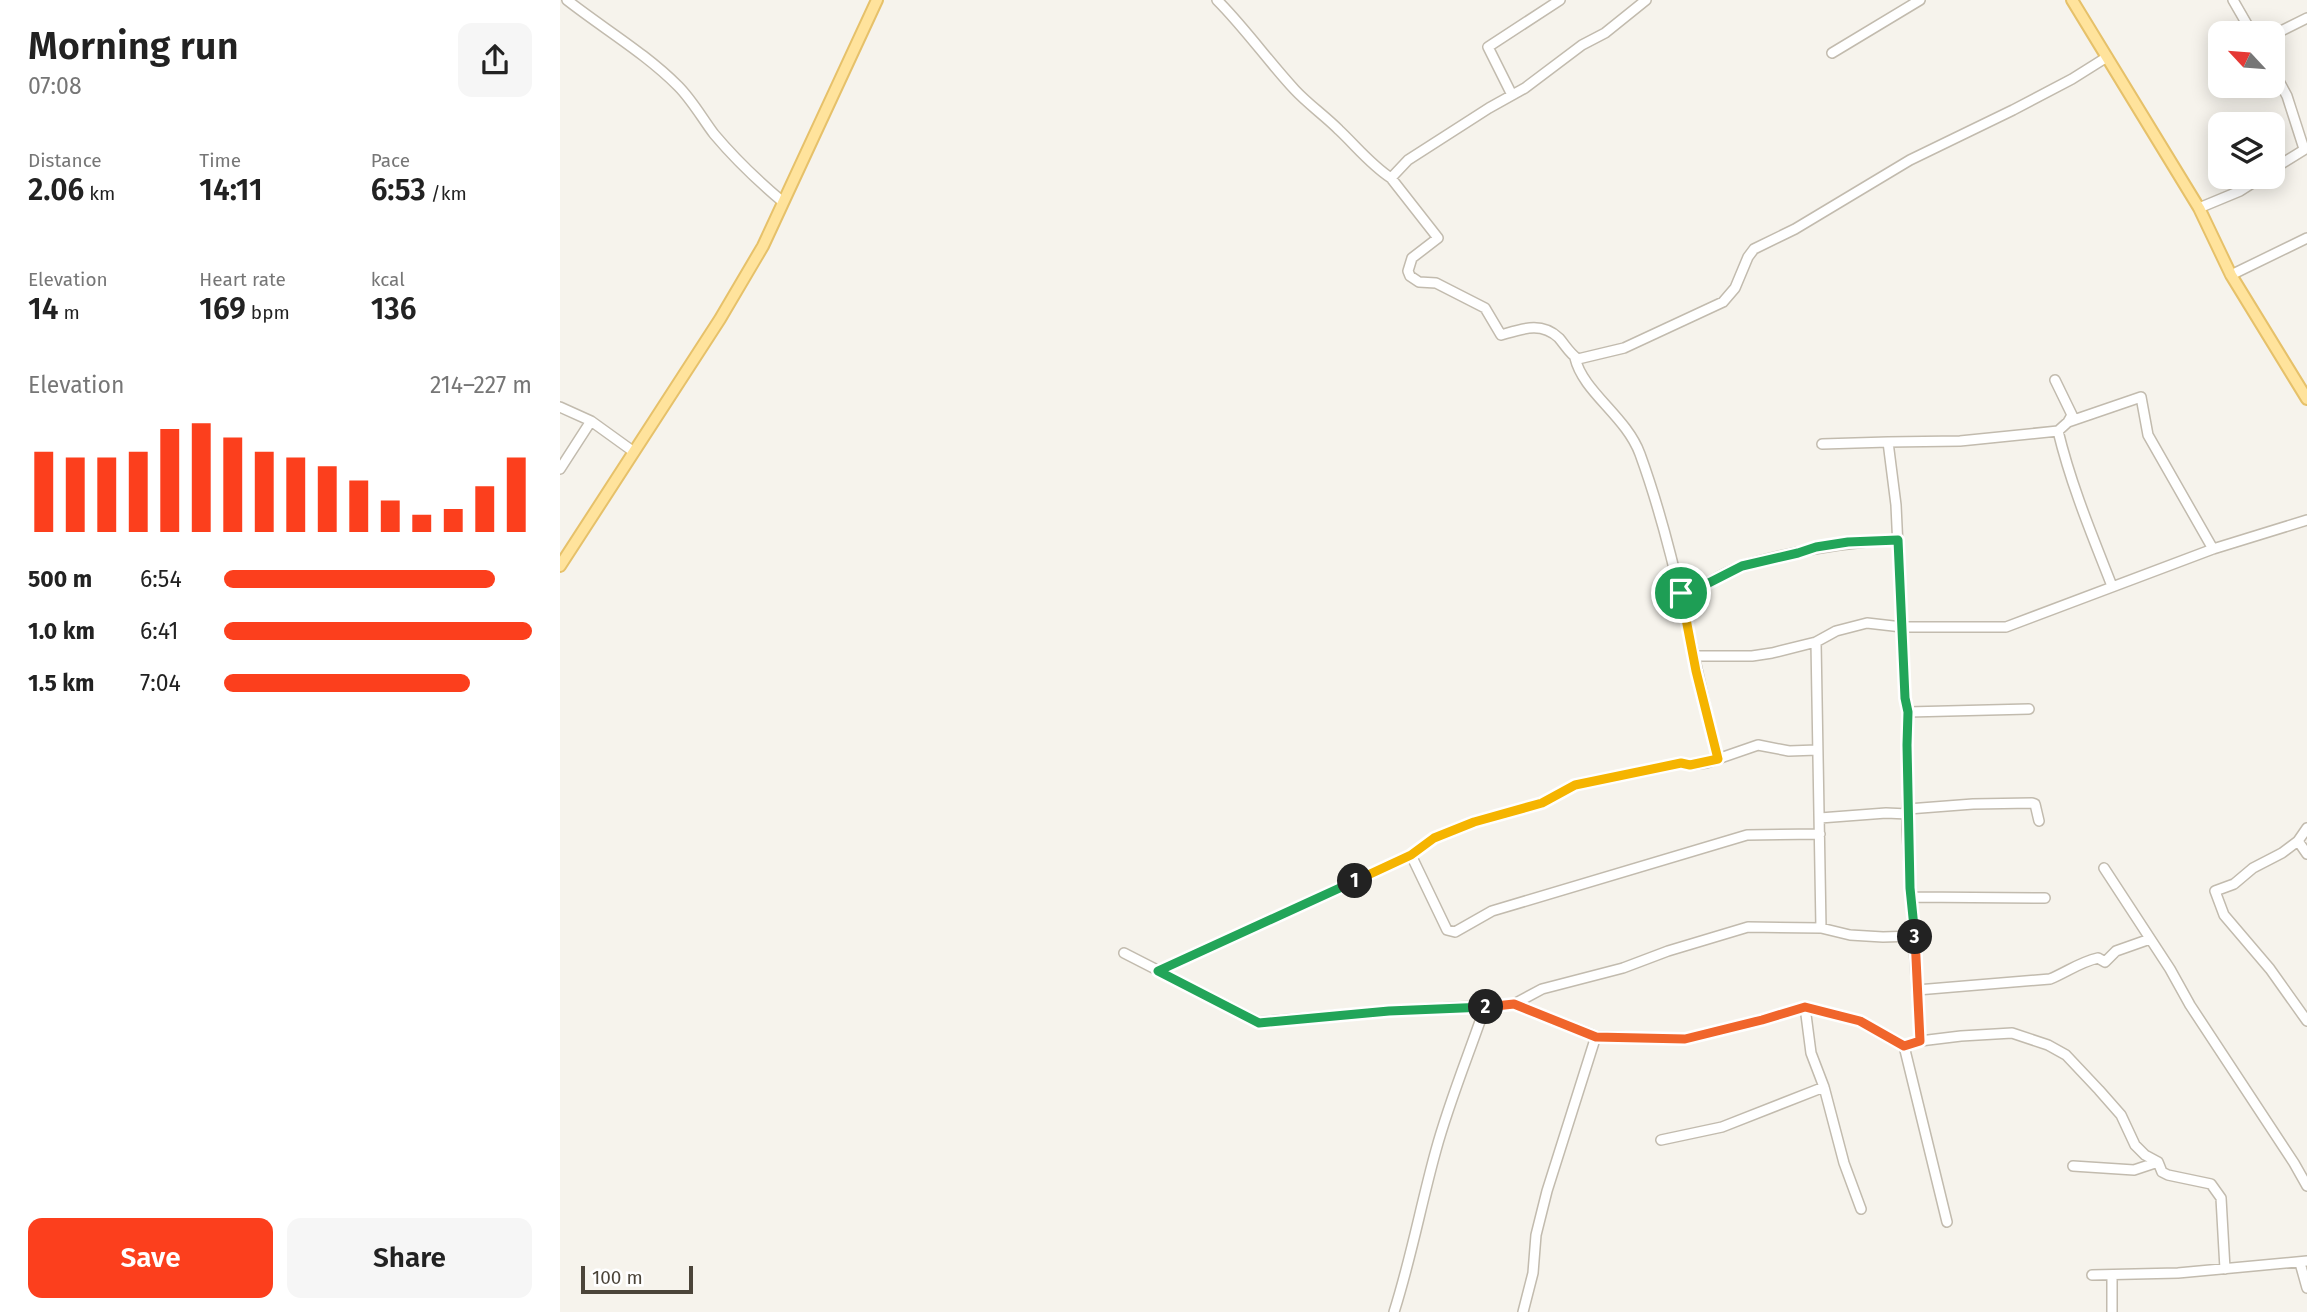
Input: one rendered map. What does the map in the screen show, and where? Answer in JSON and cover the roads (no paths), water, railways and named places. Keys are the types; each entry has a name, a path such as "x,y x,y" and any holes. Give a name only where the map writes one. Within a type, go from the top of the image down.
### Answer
{"main road":[{"path":"560,566 742,284 877,0"},
{"path":"2072,0 2199,208 2231,275 2307,399"}],"street":[{"path":"567,0 616,38 648,58 682,90 716,135 753,176 783,202"},
{"path":"1217,0 1298,93 1377,169 1391,178 1438,238 1412,258 1408,271 1410,276 1416,282 1436,284 1485,308 1501,335 1534,327 1545,328 1558,337 1574,358 1581,374 1629,431 1639,451 1668,543 1718,759"},
{"path":"1512,95 1488,47 1560,0"},
{"path":"1391,178 1408,160 1512,95 1582,45 1605,33 1646,0"},
{"path":"1832,53 1920,0"},
{"path":"2233,0 2245,21"},
{"path":"2286,28 2307,18"},
{"path":"1574,358 1581,359 1624,348 1723,302 1735,288 1754,249 1794,229 1910,160 2013,110 2107,57"},
{"path":"2285,162 2306,149 2286,94"},
{"path":"2199,208 2243,189"},
{"path":"2231,275 2307,238"},
{"path":"1822,444 1960,441 2058,431 2072,415 2054,380"},
{"path":"2068,422 2141,397 2148,435 2213,549"},
{"path":"560,407 591,421 634,452"},
{"path":"560,468 591,421"},
{"path":"2058,431 2074,490 2112,586"},
{"path":"1888,442 1888,461 1896,505 1905,698 1908,712 1911,897 1920,1041"},
{"path":"1694,656 1752,656 1816,642 1836,631 1867,623 1902,627 2006,628 2213,549 2307,520"},
{"path":"1681,593 1693,591 1742,566 1816,547 1848,542 1898,540"},
{"path":"1816,642 1821,929"},
{"path":"1908,712 2029,709"},
{"path":"1158,971 1411,855 1434,838 1474,822 1542,803 1575,785 1681,763 1690,765 1718,759 1758,745 1789,751 1817,751"},
{"path":"1820,818 1973,804 2032,803 2035,804 2039,821"},
{"path":"2307,828 2298,841 2272,860 2253,868 2234,884 2215,891 2224,915 2270,969 2307,1021"},
{"path":"1411,855 1447,930 1455,932 1492,911 1746,835 1820,834"},
{"path":"2298,841 2307,854"},
{"path":"2104,868 2307,1186"},
{"path":"1911,897 2045,898"},
{"path":"1124,953 1259,1023 1389,1011 1514,1004 1542,989 1623,968 1668,951 1748,927 1821,929 1850,935 1915,936"},
{"path":"1917,990 2050,979 2064,974 2082,961 2098,958 2105,962 2116,951 2150,939"},
{"path":"1514,1004 1596,1037 1685,1039 1805,1007 1860,1021 1904,1046 1947,1222"},
{"path":"1394,1312 1407,1273 1415,1228 1437,1147 1485,1007"},
{"path":"1805,1007 1811,1053 1824,1087 1844,1163 1861,1209"},
{"path":"1904,1046 1920,1041 2012,1033 2048,1045 2066,1055 2121,1115 2135,1145 2158,1162 2162,1172 2211,1184 2218,1190 2221,1198 2225,1269"},
{"path":"1524,1312 1533,1273 1536,1236 1571,1111 1596,1037"},
{"path":"1661,1140 1722,1127 1824,1087"},
{"path":"2073,1166 2134,1170 2158,1162"},
{"path":"2092,1275 2178,1273 2304,1262 2307,1288"},
{"path":"2112,1275 2112,1312"}]}
